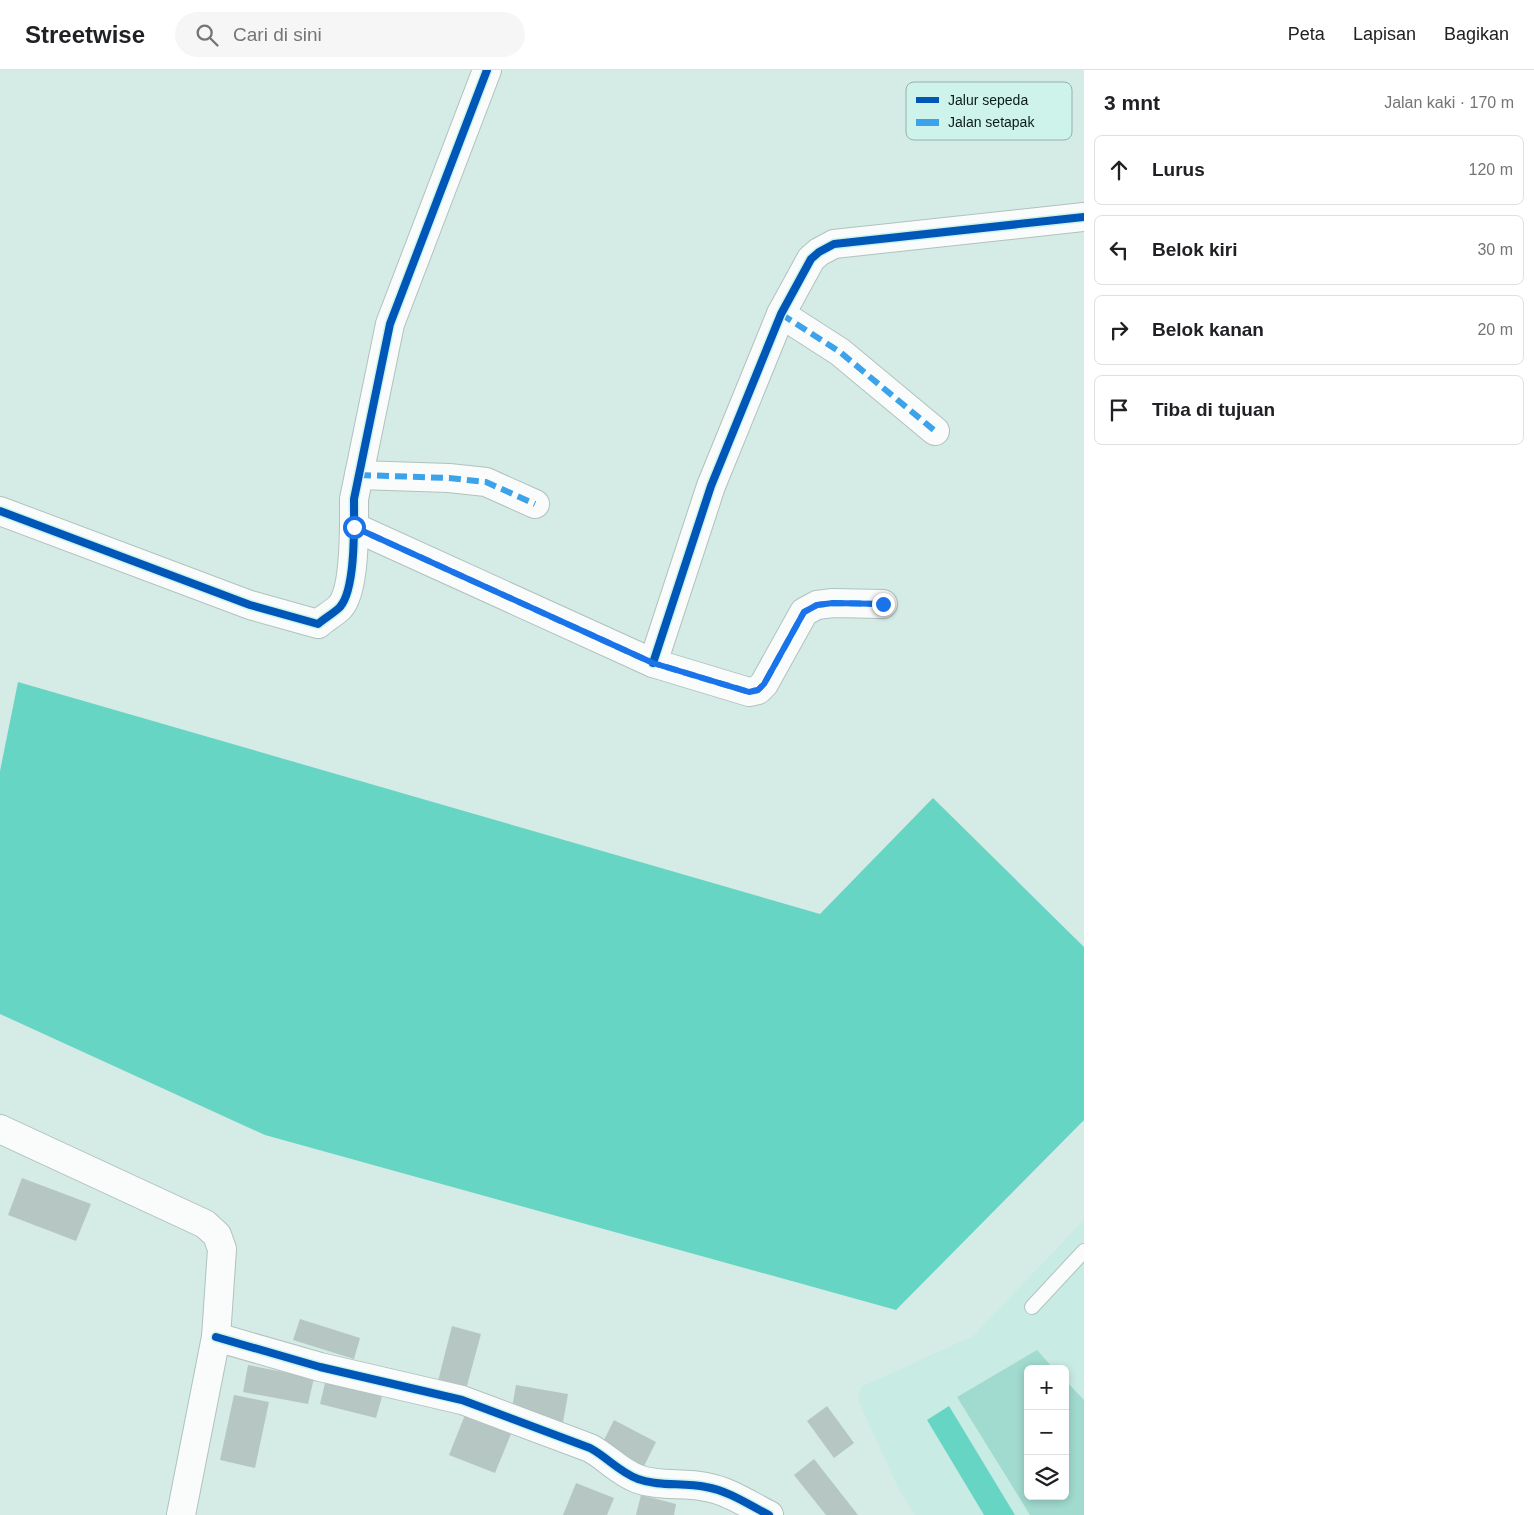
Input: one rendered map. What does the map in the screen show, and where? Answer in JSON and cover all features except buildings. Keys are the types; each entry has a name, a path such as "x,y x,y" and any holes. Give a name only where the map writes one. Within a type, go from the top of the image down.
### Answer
{"street":[{"path":"0,511 250,605 318,624 340,606 351,583 354,499 390,324 487,70"},
{"path":"653,663 711,486 781,314 811,259 834,244 1080,217"},
{"path":"781,314 840,352 935,431"},
{"path":"359,475 449,478 486,482 535,504"},
{"path":"354,527 653,663 749,692 758,690 764,684 804,612 817,605 833,603 883,604"},
{"path":"0,1129 204,1224 216,1235 222,1249 216,1337 181,1515"},
{"path":"216,1337 320,1367 462,1400 590,1448 602,1454 625,1474 638,1479 653,1483 704,1486 721,1490 769,1515"}],"lane":[{"path":"1032,1307 1084,1251"}],"shaded area":[{"path":"18,682 820,914 933,798 1084,947 1084,1120 896,1310 265,1135 0,1014 0,771"},
{"path":"1084,1220 1084,1515 915,1515 899,1490 858,1400 861,1387 973,1336"},
{"path":"1037,1350 1050,1365 1024,1365 1024,1500 1069,1500 1069,1384 1084,1400 1084,1515 1030,1515 957,1397"},
{"path":"949,1406 1015,1515 984,1515 927,1420"}],"marked path":[{"path":"781,314 840,352 935,431"},
{"path":"359,475 449,478 486,482 535,504"},
{"path":"354,527 653,663 749,692 758,690 764,684 804,612 817,605 833,603 883,604"}],"cycle path":[{"path":"0,511 250,605 318,624 338,609 345,598 349,586 354,539 354,499 390,324 487,70"},
{"path":"653,663 711,486 781,314 811,259 834,244 1084,217"},
{"path":"216,1337 320,1367 462,1400 590,1448 638,1479 655,1483 714,1489 731,1495 769,1515"}],"route":[{"path":"354,527 653,663 749,692 758,690 764,684 804,612 817,605 833,603 883,604"}]}
